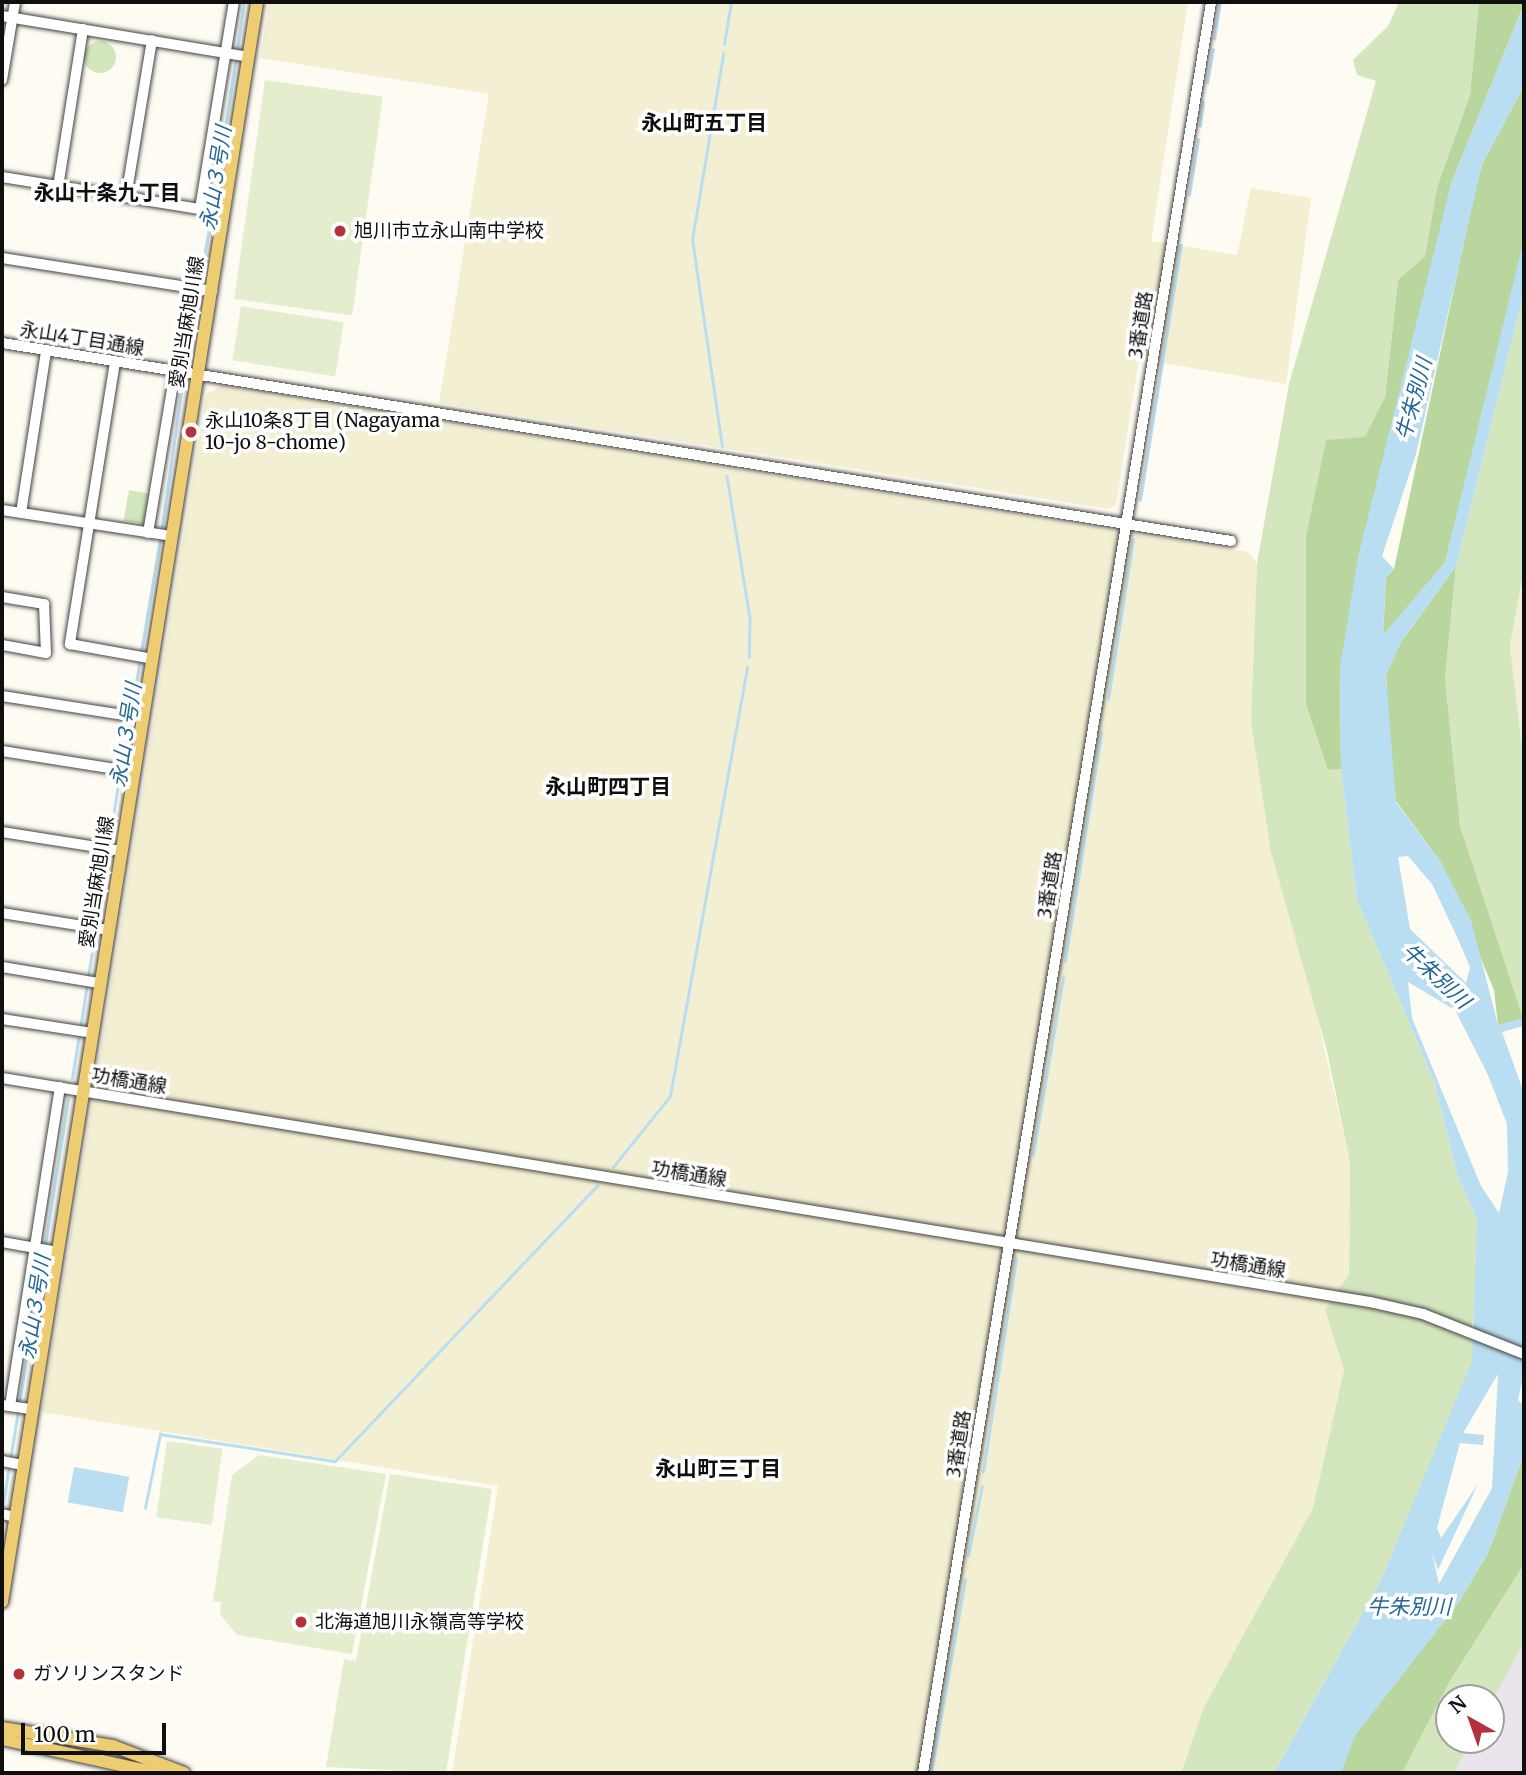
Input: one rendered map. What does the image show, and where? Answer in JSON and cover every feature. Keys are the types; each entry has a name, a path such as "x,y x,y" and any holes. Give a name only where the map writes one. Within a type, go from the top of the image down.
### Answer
{"main road":[{"name":"愛別当麻旭川線","path":"2,1602 16,1407 46,1249 82,1091 84,1032 144,658 159,535 198,376 203,290 212,211 237,55 257,2"},
{"path":"2,1728 113,1746 184,1773"},
{"path":"2,1739 156,1773"}],"street":[{"path":"2,80 7,17 15,2"},
{"path":"2,177 212,211 237,55 234,2"},
{"name":"3番道路","path":"923,1773 1211,2"},
{"path":"7,17 237,55"},
{"path":"58,187 83,29"},
{"path":"126,197 152,40"},
{"path":"2,258 203,290"},
{"name":"永山4丁目通線","path":"2,343 1231,541"},
{"path":"21,513 46,351"},
{"path":"70,644 115,362"},
{"path":"2,510 159,535 175,372"},
{"path":"2,597 44,604 46,653 2,646"},
{"path":"46,644 70,644 144,658"},
{"path":"2,696 134,717"},
{"path":"2,751 126,771"},
{"path":"2,832 113,849"},
{"path":"2,913 99,928"},
{"path":"2,967 91,982"},
{"path":"2,1019 84,1032"},
{"name":"功橋通線","path":"2,1079 1009,1245 1370,1301 1423,1314 1524,1354"},
{"path":"16,1407 46,1249 60,1087"},
{"path":"2,1242 46,1249"}],"shaded area":[{"path":"269,2 1188,2 1151,241 1237,255 1251,188 1311,198 1286,384 1139,359 1116,505 1109,509 439,403 489,94 260,58"},
{"path":"221,385 1248,552 1257,563 1251,721 1350,1163 1349,1274 1325,1311 1344,1370 1313,1508 1204,1707 1181,1773 452,1773 498,1486 42,1412 206,395"},
{"path":"1524,568 1524,765 1510,646"},
{"path":"1524,1642 1524,1773 1454,1773 1464,1754 1505,1754 1505,1684 1502,1684"}],"green space":[{"path":"1399,2 1479,2 1470,95 1437,187 1425,256 1398,280 1385,397 1365,438 1328,770 1341,769 1357,900 1435,1084 1457,1174 1477,1220 1479,1288 1471,1331 1485,1337 1382,1578 1274,1773 1181,1773 1204,1707 1313,1508 1344,1370 1325,1310 1349,1274 1350,1163 1327,1051 1271,852 1251,721 1257,563 1289,384 1376,81 1357,75 1353,60 1388,26"},
{"path":"1479,2 1524,4 1451,184 1340,667 1341,769 1328,770 1306,704 1306,537 1326,440 1365,437 1385,397 1398,280 1425,256 1437,187 1470,95"},
{"path":"100,41 112,45 116,57 112,69 100,73 88,69 84,57 88,45"},
{"path":"265,80 383,97 352,315 234,299"},
{"path":"1524,86 1523,260 1445,562 1392,632 1383,635 1386,577 1394,569 1482,164"},
{"path":"1524,292 1524,568 1510,646 1524,765 1524,1028 1460,826 1445,678 1456,566"},
{"path":"241,306 344,322 335,377 232,360"},
{"path":"129,490 151,494 145,524 124,521"},
{"path":"1456,566 1445,678 1460,826 1523,1019 1498,1025 1494,990 1440,861 1396,801 1391,769 1386,675 1401,642"},
{"path":"167,1441 222,1449 212,1525 156,1517"},
{"path":"1524,1454 1524,1564 1448,1684 1435,1684 1435,1710 1402,1773 1341,1773 1354,1736 1459,1602 1488,1553"},
{"path":"259,1455 386,1474 352,1654 237,1635 220,1614 221,1602 213,1601 232,1475"},
{"path":"390,1474 492,1489 446,1773 326,1767 344,1659 356,1661"},
{"path":"1524,1564 1524,1642 1502,1684 1448,1684"},
{"path":"1435,1710 1435,1754 1464,1754 1454,1773 1402,1773"}],"water":[{"name":"牛朱別川","path":"1524,4 1524,86 1482,164 1416,454 1382,556 1394,569 1386,577 1383,635 1445,562 1524,239 1524,292 1456,566 1401,642 1386,676 1396,802 1440,861 1471,920 1498,1025 1524,1018 1524,1026 1502,1032 1524,1093 1524,1372 1518,1400 1524,1406 1524,1454 1488,1553 1459,1602 1355,1736 1341,1773 1274,1773 1382,1578 1472,1361 1477,1220 1457,1174 1435,1084 1357,900 1341,769 1340,667 1358,557 1451,184","holes":["1408,856 1432,884 1457,937 1470,967 1466,983 1410,929 1398,857","1408,982 1455,1010 1488,1075 1507,1124 1508,1172 1499,1213 1481,1186 1412,1018","1498,1374 1492,1488 1439,1584 1432,1553 1438,1570 1478,1484 1441,1538 1437,1528 1460,1443 1483,1445 1484,1435 1463,1433"]},
{"path":"74,1467 129,1477 123,1512 68,1502"}],"waterway":[{"name":"永山３号川","path":"237,50 244,2"},
{"path":"724,44 731,2"},
{"path":"1214,39 1220,2"},
{"path":"1207,83 1213,50"},
{"path":"722,447 692,240 723,54"},
{"name":"永山３号川","path":"212,210 236,57"},
{"path":"1200,126 1203,102"},
{"path":"1189,195 1198,140"},
{"name":"永山３号川","path":"199,285 211,216"},
{"path":"1140,500 1181,245"},
{"name":"永山３号川","path":"188,353 198,292"},
{"name":"永山３号川","path":"161,532 181,393"},
{"path":"727,476 750,618 749,657"},
{"name":"永山３号川","path":"141,652 160,538"},
{"path":"1108,699 1133,540"},
{"name":"永山３号川","path":"131,711 140,659"},
{"path":"613,1167 670,1096 747,667"},
{"name":"永山３号川","path":"121,766 130,718"},
{"path":"1065,961 1101,733"},
{"name":"永山３号川","path":"108,846 120,773"},
{"name":"永山３号川","path":"96,925 107,852"},
{"name":"永山３号川","path":"88,977 95,932"},
{"path":"1033,1155 1063,978"},
{"name":"永山３号川","path":"80,1029 87,984"},
{"name":"永山３号川","path":"72,1078 79,1035"},
{"name":"永山３号川","path":"45,1245 68,1100"},
{"path":"145,1508 160,1434 335,1461 597,1186"},
{"name":"永山３号川","path":"19,1404 44,1252"},
{"path":"983,1472 1016,1259"},
{"name":"永山３号川","path":"10,1460 18,1411"},
{"name":"永山３号川","path":"2,1511 9,1466"},
{"path":"968,1556 982,1486"},
{"path":"931,1773 965,1580"}],"place":[{"name":"旭川市立永山南中学校","path":"340,231"},
{"name":"永山10条8丁目 (Nagayama 10-jo 8-chome)","path":"191,432"},
{"name":"北海道旭川永嶺高等学校","path":"301,1622"},
{"name":"ガソリンスタンド","path":"19,1674"}],"district":[{"name":"永山町五丁目","path":"704,123"},
{"name":"永山十条九丁目","path":"107,193"},
{"name":"永山町四丁目","path":"608,787"},
{"name":"永山町三丁目","path":"718,1469"}]}
